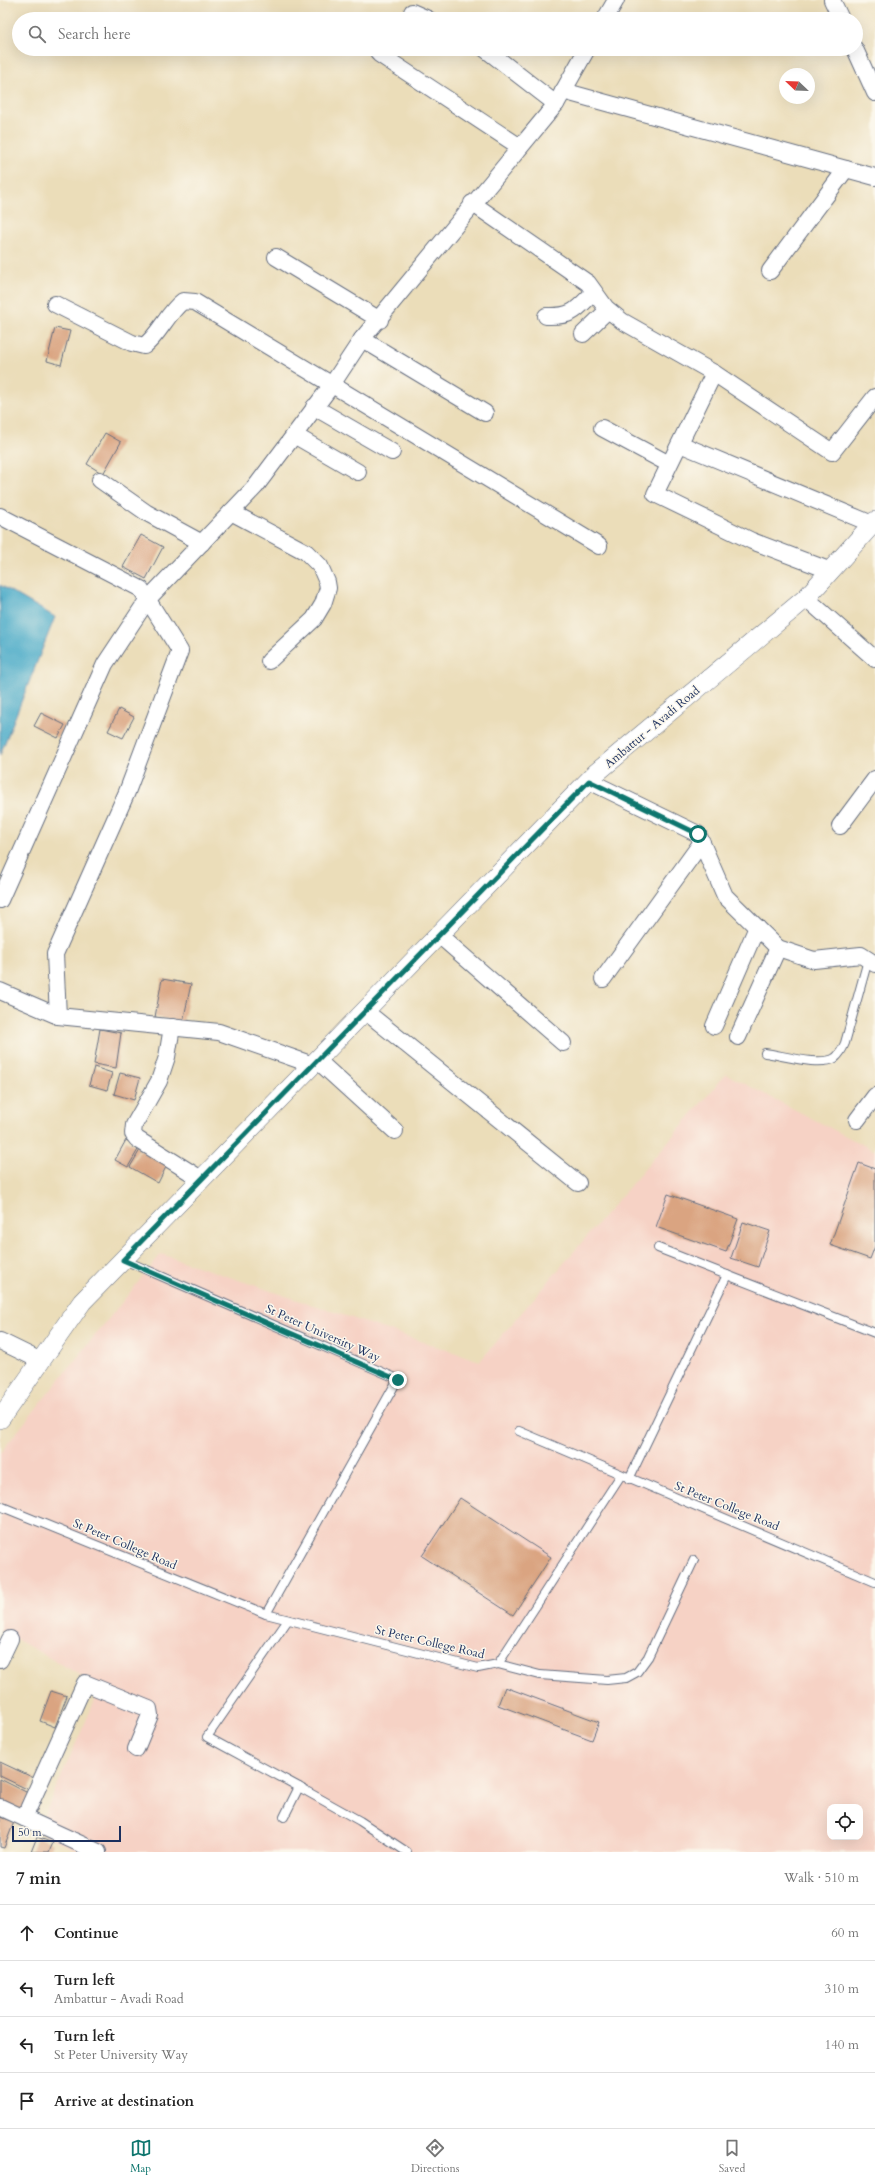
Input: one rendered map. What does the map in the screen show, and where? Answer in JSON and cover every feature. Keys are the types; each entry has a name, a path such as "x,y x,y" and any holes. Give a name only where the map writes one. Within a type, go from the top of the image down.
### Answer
{"street":[{"path":"609,12 616,0"},
{"path":"832,0 838,12"},
{"path":"382,56 520,147"},
{"path":"496,56 559,97 875,177"},
{"path":"0,900 105,664 148,599 256,486 331,386 362,339 380,320 559,97 583,56"},
{"path":"858,56 875,93"},
{"path":"770,271 846,169"},
{"path":"472,204 588,283 608,310 622,321 714,374 832,452 875,397"},
{"path":"276,258 380,320"},
{"path":"546,316 562,317 576,310 594,292"},
{"path":"55,304 132,344 144,346 151,341 173,308 183,301 195,302 331,386 599,546"},
{"path":"583,334 608,310"},
{"path":"362,339 485,412"},
{"path":"714,374 655,494 752,541 831,571"},
{"path":"314,408 392,452"},
{"path":"602,428 669,464"},
{"path":"294,435 358,472"},
{"path":"680,444 874,523"},
{"path":"100,480 147,513 202,543"},
{"path":"230,512 306,552 320,566 327,582 328,588 323,604 314,618 269,661"},
{"path":"0,516 141,589 180,651 127,792 55,954 58,1016"},
{"name":"Ambattur - Avadi Road","path":"0,1419 82,1302 589,781 806,598 874,523"},
{"path":"806,598 874,657"},
{"path":"840,826 875,779"},
{"path":"589,781 698,834 725,896 778,948 814,960 861,955 872,962"},
{"path":"603,980 702,842"},
{"path":"714,1026 757,927"},
{"path":"439,935 563,1042"},
{"path":"738,1037 778,948"},
{"path":"0,991 58,1016 219,1032 315,1063 395,1131"},
{"path":"365,1011 578,1183"},
{"path":"172,1027 167,1057 159,1081 134,1125 134,1134 137,1139 201,1179"},
{"path":"857,1120 875,1096"},
{"path":"0,1341 41,1361"},
{"path":"0,1660 10,1639"},
{"path":"24,1818 85,1683 149,1709 150,1715 136,1749"},
{"path":"0,1807 98,1852"}],"lane":[{"path":"765,1052 823,1062 835,1058 846,1043 872,962"},
{"path":"658,1248 875,1333"},
{"name":"St Peter University Way","path":"123,1260 398,1380 266,1614"},
{"path":"629,1479 726,1275"},
{"path":"519,1431 621,1475"},
{"name":"St Peter College Road","path":"0,1506 266,1614 478,1668 498,1664 621,1475 875,1582"},
{"path":"498,1664 540,1675 607,1680 626,1678 637,1672 648,1657 694,1560"},
{"path":"288,1620 208,1737 360,1821 407,1852"},
{"path":"284,1817 298,1788"}],"shaded area":[{"path":"726,1074 875,1151 875,1852 80,1852 37,1831 101,1687 0,1630 0,1453 161,1254 480,1361"}],"water":[{"path":"0,585 55,617 0,755"}],"building":[{"path":"55,328 70,331 61,365 47,361"},
{"path":"105,433 121,442 103,474 87,464"},
{"path":"141,535 163,547 146,579 123,567"},
{"path":"119,709 134,717 123,738 108,731"},
{"path":"41,713 65,725 58,738 34,726"},
{"path":"162,979 191,984 183,1022 155,1017"},
{"path":"100,1029 121,1033 116,1068 94,1064"},
{"path":"94,1067 112,1073 107,1090 89,1085"},
{"path":"120,1073 140,1078 134,1100 114,1094"},
{"path":"126,1140 139,1148 128,1167 115,1160"},
{"path":"140,1150 167,1165 158,1183 130,1167"},
{"path":"859,1163 875,1169 875,1246 870,1259 830,1245"},
{"path":"668,1194 738,1219 726,1252 656,1227"},
{"path":"743,1222 770,1231 758,1267 731,1258"},
{"path":"460,1498 551,1557 513,1615 422,1556"},
{"path":"505,1687 599,1722 592,1740 498,1705"},
{"path":"51,1691 67,1696 55,1727 40,1721"},
{"path":"0,1762 34,1778 29,1790 0,1776"},
{"path":"0,1779 30,1794 21,1811 0,1801"},
{"path":"0,1817 14,1822 4,1848 0,1847"},
{"path":"37,1837 53,1843 49,1852 31,1852"}],"route":[{"path":"398,1380 123,1260 589,781 698,834"}]}
